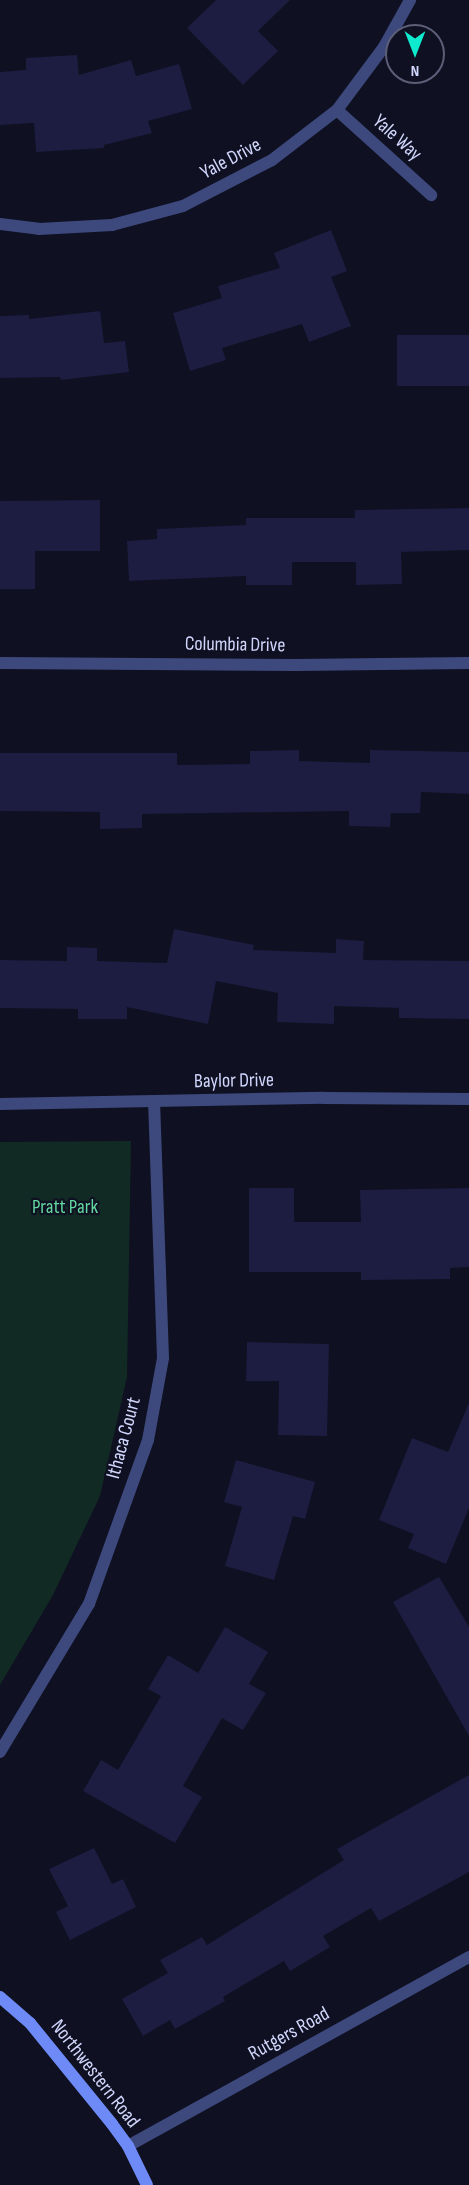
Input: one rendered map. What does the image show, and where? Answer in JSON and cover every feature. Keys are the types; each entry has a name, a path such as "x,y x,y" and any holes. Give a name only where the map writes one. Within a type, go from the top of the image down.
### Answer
{"street":[{"name":"Yale Drive","path":"0,224 39,229 112,225 183,206 272,160 337,110 384,47 410,0"},
{"name":"Yale Way","path":"337,110 431,195"},
{"name":"Columbia Drive","path":"0,663 296,665 469,663"},
{"name":"Baylor Drive","path":"0,1104 324,1098 469,1099"},
{"name":"Ithaca Court","path":"0,1752 89,1604 148,1440 163,1358 154,1102"},
{"name":"Rutgers Road","path":"128,2146 469,1957"},
{"name":"Northwestern Road","path":"0,1997 30,2023 128,2146 147,2185"}],"green space":[{"name":"Pratt Park","path":"131,1141 127,1377 100,1496 53,1595 0,1685 0,1142"}],"building":[{"path":"216,0 290,0 258,31 278,51 243,85 187,28"},
{"path":"77,55 79,75 131,60 136,76 179,64 192,109 148,121 152,133 104,145 104,148 36,152 34,123 0,125 0,72 26,70 26,58"},
{"path":"331,230 347,271 331,277 351,326 309,342 302,324 222,348 226,360 190,371 173,313 222,298 218,286 280,268 274,253"},
{"path":"100,311 104,343 125,341 129,372 61,380 60,377 0,378 0,316 29,315 29,319"},
{"path":"397,335 469,335 469,386 397,386"},
{"path":"100,500 100,551 35,551 35,589 0,589 0,501"},
{"path":"469,508 469,550 401,552 402,584 356,585 356,562 292,562 292,585 246,585 246,576 129,581 127,541 157,539 157,529 246,525 246,518 355,518 355,510"},
{"path":"299,750 299,761 370,763 370,750 469,752 469,794 421,792 420,813 391,813 390,827 349,826 349,811 142,814 142,828 100,829 100,812 0,811 0,753 177,753 177,765 250,764 250,751"},
{"path":"174,929 254,945 253,950 336,953 336,939 364,941 363,960 469,961 469,1019 399,1018 399,1008 334,1006 334,1024 277,1022 278,993 216,981 208,1024 127,1007 127,1019 78,1019 78,1009 0,1008 0,960 67,961 67,947 97,948 97,961 167,963"},
{"path":"249,1188 294,1188 294,1222 361,1222 360,1190 469,1188 469,1267 450,1268 450,1279 361,1280 361,1272 249,1272"},
{"path":"247,1342 329,1344 327,1436 278,1435 279,1381 246,1381"},
{"path":"469,1403 469,1508 446,1564 408,1548 414,1534 379,1520 412,1438 448,1452"},
{"path":"236,1460 315,1482 305,1519 293,1516 274,1580 225,1566 242,1507 224,1502"},
{"path":"439,1577 469,1627 469,1736 393,1602"},
{"path":"225,1627 268,1652 249,1684 266,1693 243,1730 222,1718 183,1786 202,1797 175,1843 83,1791 101,1760 118,1770 161,1696 148,1689 168,1655 198,1673"},
{"path":"469,1775 469,1872 379,1921 371,1908 323,1936 330,1947 290,1971 284,1961 223,1997 225,2001 175,2029 170,2020 143,2036 122,1999 168,1973 160,1960 202,1937 207,1945 344,1860 337,1849"},
{"path":"94,1848 112,1884 123,1879 136,1907 70,1940 56,1912 68,1906 49,1869"}]}
